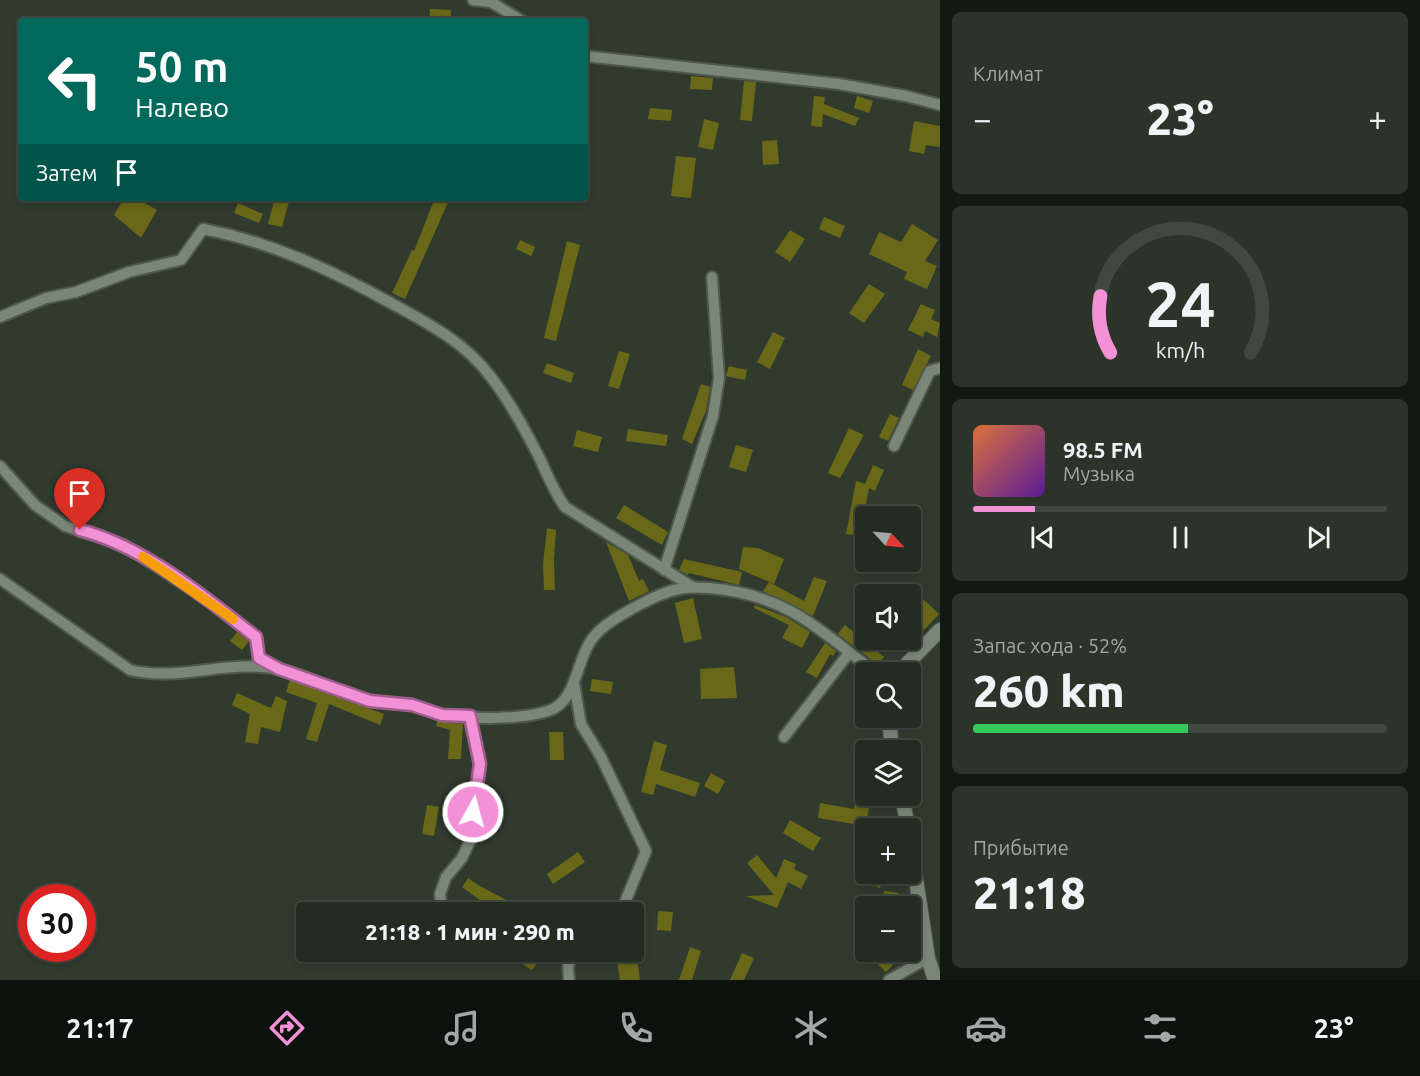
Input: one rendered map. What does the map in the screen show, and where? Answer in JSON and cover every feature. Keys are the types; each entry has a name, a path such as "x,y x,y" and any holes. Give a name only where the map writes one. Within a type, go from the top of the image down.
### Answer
{"street":[{"path":"473,0 491,2 517,18"},
{"path":"588,56 839,84 906,96 940,105"},
{"path":"0,317 46,298 76,292 129,272 181,260 203,229 261,242 283,250 343,277 461,344 491,376 509,402 540,459 555,493 566,507 582,520 640,551 664,570 691,586"},
{"path":"664,570 713,417 719,378 712,277"},
{"path":"894,446 930,371 940,368"},
{"path":"0,466 35,506 65,526 124,545 212,603 256,637 259,658 279,669 370,701 412,705 442,715 496,718 550,711 574,683 592,639 617,617 660,593 691,586 745,593 778,603 822,630 861,662"},
{"path":"0,579 130,670 148,674 172,674 196,673 240,665 279,669"},
{"path":"909,662 940,630"},
{"path":"783,737 849,653"},
{"path":"574,683 581,724 601,757 646,851 625,902"},
{"path":"441,902 440,894 446,877 462,858 471,839 480,764 470,716"},
{"path":"917,884 928,958 934,980"},
{"path":"890,980 928,958"},
{"path":"569,980 570,962"}],"building":[{"path":"430,9 451,10 451,18 429,18"},
{"path":"691,76 713,78 712,90 690,89"},
{"path":"744,81 756,82 752,121 740,120"},
{"path":"814,96 825,97 824,104 859,118 855,126 823,114 822,127 811,126"},
{"path":"857,96 873,101 869,113 854,108"},
{"path":"650,108 672,110 671,121 648,119"},
{"path":"704,119 719,123 713,150 698,147"},
{"path":"914,121 940,126 940,147 926,145 924,154 909,151"},
{"path":"777,140 779,164 763,165 762,141"},
{"path":"676,156 696,158 691,198 671,196"},
{"path":"122,201 141,201 157,210 141,238 114,215"},
{"path":"274,201 289,201 282,227 268,224"},
{"path":"434,201 449,201 405,299 392,293 412,250 414,251"},
{"path":"238,203 263,214 259,223 234,213"},
{"path":"824,217 845,226 840,238 819,229"},
{"path":"912,224 938,240 925,261 937,266 927,289 904,279 907,272 869,254 879,232 901,242"},
{"path":"790,230 805,239 790,262 775,252"},
{"path":"520,240 535,247 531,256 516,249"},
{"path":"567,241 580,245 556,341 544,338"},
{"path":"869,284 885,294 864,323 849,313"},
{"path":"921,304 935,310 931,319 940,323 937,337 925,331 923,337 908,330"},
{"path":"773,332 785,338 770,369 757,362"},
{"path":"918,349 931,356 913,390 902,385"},
{"path":"619,351 630,354 619,389 608,386"},
{"path":"547,363 574,373 571,383 543,373"},
{"path":"729,366 747,370 745,380 726,376"},
{"path":"701,384 710,387 706,411 692,444 682,439"},
{"path":"890,414 899,418 888,441 879,437"},
{"path":"849,428 864,435 840,478 828,473"},
{"path":"628,429 668,435 666,446 626,441"},
{"path":"577,430 602,437 598,452 573,446"},
{"path":"736,445 753,450 746,472 729,467"},
{"path":"873,465 884,470 875,491 869,488 866,506 855,506 855,535 846,534 856,481 865,484"},
{"path":"624,505 668,532 662,545 616,518"},
{"path":"547,528 556,530 555,590 544,590 543,564"},
{"path":"606,542 628,555 639,581 643,579 649,591 629,601"},
{"path":"743,547 758,548 784,559 774,584 739,569"},
{"path":"684,559 742,572 739,585 689,573 688,575 679,570"},
{"path":"814,577 827,581 813,616 763,591 769,582 804,601"},
{"path":"693,598 702,639 684,643 675,603"},
{"path":"921,599 939,614 924,630 921,627"},
{"path":"755,605 786,617 810,632 802,648 782,638 789,625 754,608"},
{"path":"845,625 855,633 855,647 838,634"},
{"path":"237,632 249,641 242,650 230,641"},
{"path":"825,643 836,651 833,656 830,654 817,678 806,672"},
{"path":"859,650 875,650 884,657 880,662 874,662"},
{"path":"734,667 737,698 701,699 700,669"},
{"path":"592,679 613,682 611,694 590,691"},
{"path":"290,680 384,714 380,725 329,704 317,742 306,739 317,703 286,692"},
{"path":"237,693 271,708 276,696 287,701 280,732 261,727 258,744 245,742 250,714 232,705"},
{"path":"437,721 463,724 461,759 448,759 450,730 436,726"},
{"path":"549,732 563,732 564,760 550,760"},
{"path":"654,741 667,745 660,770 700,783 695,797 656,784 653,795 641,792"},
{"path":"711,773 725,781 718,794 704,786"},
{"path":"820,803 854,809 855,803 855,806 869,806 867,818 855,818 855,824 818,818"},
{"path":"427,805 439,807 434,836 422,834"},
{"path":"790,820 821,838 813,851 783,833"},
{"path":"578,852 585,862 553,884 547,874"},
{"path":"757,855 776,878 784,859 796,864 794,869 808,876 801,889 788,882 777,908 746,896 774,895 747,863"},
{"path":"468,878 510,902 484,902 462,887"},
{"path":"868,884 881,884 880,888"},
{"path":"884,891 899,893 899,896 884,896"},
{"path":"658,911 673,912 671,931 657,930"},
{"path":"690,947 701,951 692,980 679,980"},
{"path":"742,953 754,958 744,980 730,980"},
{"path":"519,962 538,962 532,970"},
{"path":"617,962 638,962 640,980 620,980"},
{"path":"876,962 890,962 893,965 886,972"}],"slow traffic":[{"path":"143,557 233,619"}],"route":[{"path":"80,530 124,545 212,603 256,637 255,645 259,658 279,669 370,701 412,705 442,715 470,716 480,764 473,812"}]}
